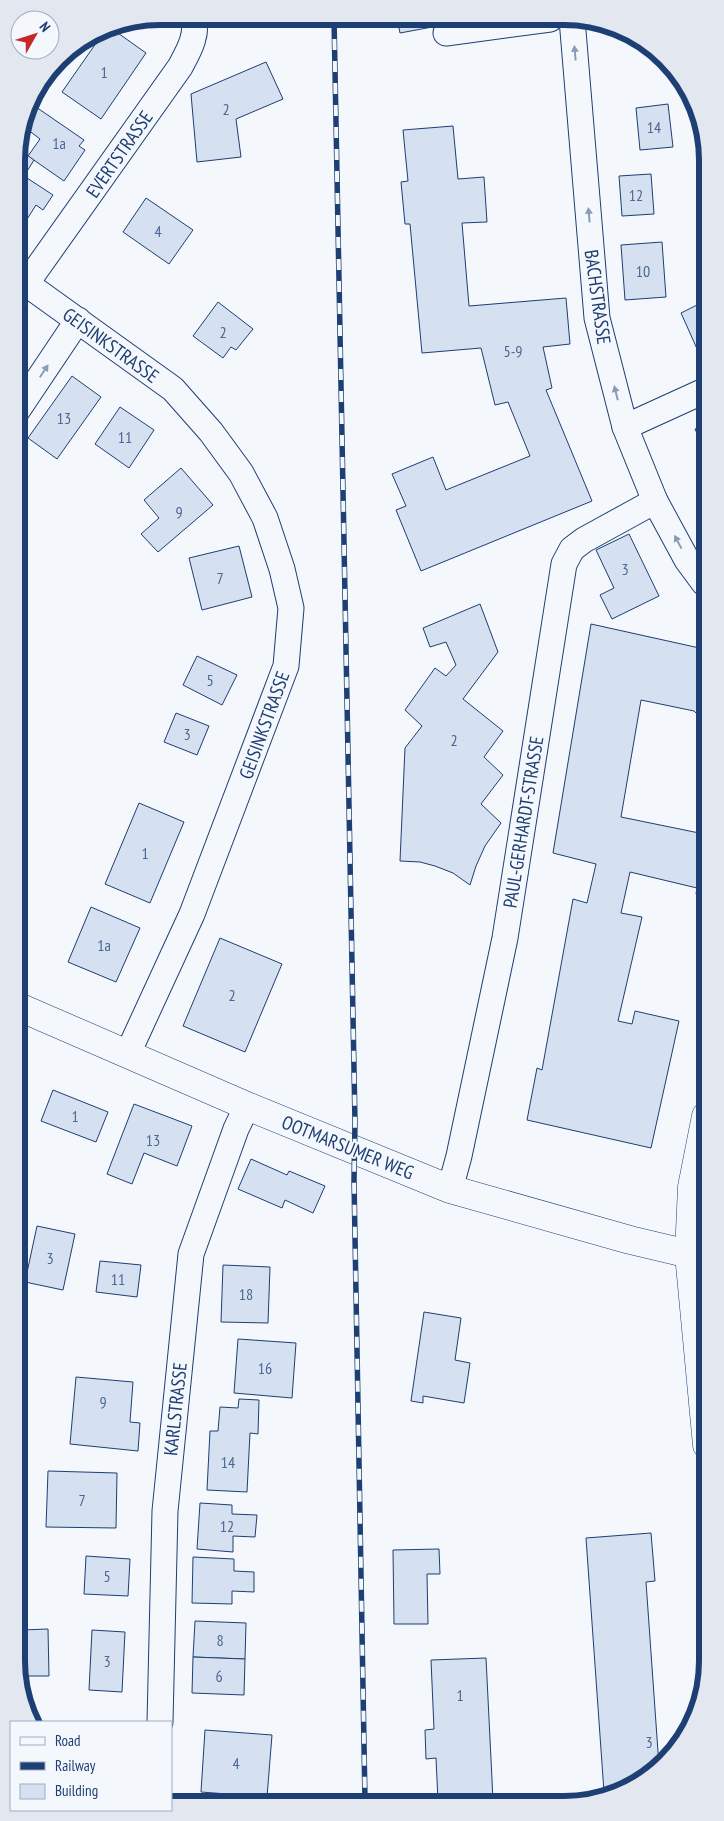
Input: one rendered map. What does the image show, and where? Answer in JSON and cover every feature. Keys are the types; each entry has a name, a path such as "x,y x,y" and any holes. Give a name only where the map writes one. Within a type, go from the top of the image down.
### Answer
{"street":[{"name":"EVERTSTRASSE","path":"25,277 180,67 192,45 194,25"},
{"path":"446,33 505,25"},
{"name":"BACHSTRASSE","path":"573,25 597,318 625,426 655,501 687,560 699,576"},
{"name":"GEISINKSTRASSE","path":"25,283 173,389 211,432 241,473 264,518 282,569 291,608 286,666 192,914 128,1053"},
{"path":"25,399 78,320"},
{"path":"625,426 699,393"},
{"name":"PAUL-GERHARDT-STRASSE","path":"450,1189 459,1156 505,938 564,564 572,549 584,540 655,501"},
{"name":"OOTMARSUMER WEG","path":"25,1010 247,1106 450,1189 630,1240 698,1255"},
{"name":"KARLSTRASSE","path":"160,1721 165,1512 191,1254 236,1129 247,1106"},
{"path":"699,1152 692,1187 699,1276"}],"building":[{"path":"398,25 443,25 400,33"},
{"path":"116,32 146,53 101,119 62,92 98,40 108,35"},
{"path":"266,62 283,99 236,119 241,157 197,162 191,94"},
{"path":"668,104 673,147 640,150 636,108"},
{"path":"36,107 84,140 79,146 85,150 64,181 28,156 40,139 29,130"},
{"path":"453,126 458,179 484,177 487,222 462,223 469,306 566,298 570,344 543,347 552,388 546,390 592,501 421,571 396,510 406,506 392,474 433,457 446,490 530,456 508,402 495,405 481,348 422,353 410,224 405,224 401,182 408,181 403,130"},
{"path":"25,154 34,160 25,174"},
{"path":"651,174 654,214 622,216 619,176"},
{"path":"25,177 53,195 43,210 36,205 25,222"},
{"path":"146,198 193,230 169,264 123,232"},
{"path":"662,242 666,297 625,300 621,245"},
{"path":"218,302 253,329 236,350 231,347 223,358 193,336"},
{"path":"699,304 698,351 681,313"},
{"path":"72,376 101,397 57,459 28,438"},
{"path":"120,407 154,430 129,468 95,444"},
{"path":"699,427 699,437 695,429"},
{"path":"181,468 213,505 158,552 141,534 159,518 144,500"},
{"path":"629,534 659,596 612,619 600,595 614,588 596,550"},
{"path":"239,546 252,597 202,610 189,558"},
{"path":"480,604 498,652 463,699 503,731 484,757 503,775 481,804 501,823 485,846 470,885 453,873 435,866 420,862 400,861 405,748 422,726 405,710 435,668 446,676 456,665 446,642 430,647 423,628"},
{"path":"591,624 699,648 699,716 694,711 641,700 621,817 699,833 699,895 696,894 697,888 630,872 621,913 642,917 618,1021 632,1024 635,1011 679,1021 651,1148 527,1120 537,1068 542,1070 573,899 587,903 596,864 553,853"},
{"path":"197,656 237,675 222,705 183,685"},
{"path":"176,713 209,726 197,755 164,742"},
{"path":"139,803 184,822 150,903 105,884"},
{"path":"91,907 140,928 116,982 68,962"},
{"path":"220,938 282,964 245,1052 183,1026"},
{"path":"53,1090 108,1112 96,1142 41,1121"},
{"path":"134,1104 192,1126 177,1166 144,1153 132,1184 107,1174"},
{"path":"251,1159 287,1175 289,1171 325,1186 313,1213 285,1200 282,1208 238,1189"},
{"path":"37,1226 75,1234 63,1290 25,1282"},
{"path":"100,1261 141,1265 137,1297 96,1292"},
{"path":"223,1265 270,1267 268,1323 221,1322"},
{"path":"424,1312 461,1318 455,1360 470,1363 464,1403 423,1396 423,1403 411,1401"},
{"path":"238,1339 296,1343 292,1398 234,1393"},
{"path":"76,1377 133,1382 130,1422 140,1423 138,1451 70,1444"},
{"path":"239,1399 259,1400 258,1434 250,1433 247,1492 207,1490 210,1431 218,1431 220,1407 238,1408"},
{"path":"48,1471 117,1473 116,1528 46,1527"},
{"path":"200,1503 232,1505 232,1514 257,1515 255,1537 233,1536 233,1552 197,1549"},
{"path":"651,1533 655,1581 646,1582 658,1758 624,1782 604,1790 586,1538"},
{"path":"439,1549 440,1574 427,1574 428,1624 394,1624 393,1550"},
{"path":"86,1556 130,1559 128,1596 84,1594"},
{"path":"193,1557 234,1559 234,1571 254,1572 254,1592 232,1591 232,1604 192,1603"},
{"path":"195,1621 246,1623 245,1659 193,1657"},
{"path":"48,1629 49,1676 26,1676 25,1630"},
{"path":"92,1630 125,1632 122,1692 89,1690"},
{"path":"193,1657 245,1659 244,1695 192,1693"},
{"path":"486,1658 493,1796 438,1796 436,1758 426,1759 425,1730 434,1729 431,1660"},
{"path":"205,1730 272,1735 267,1796 201,1792"}],"railway":[{"path":"334,25 355,1122 354,1180 365,1796"}]}
